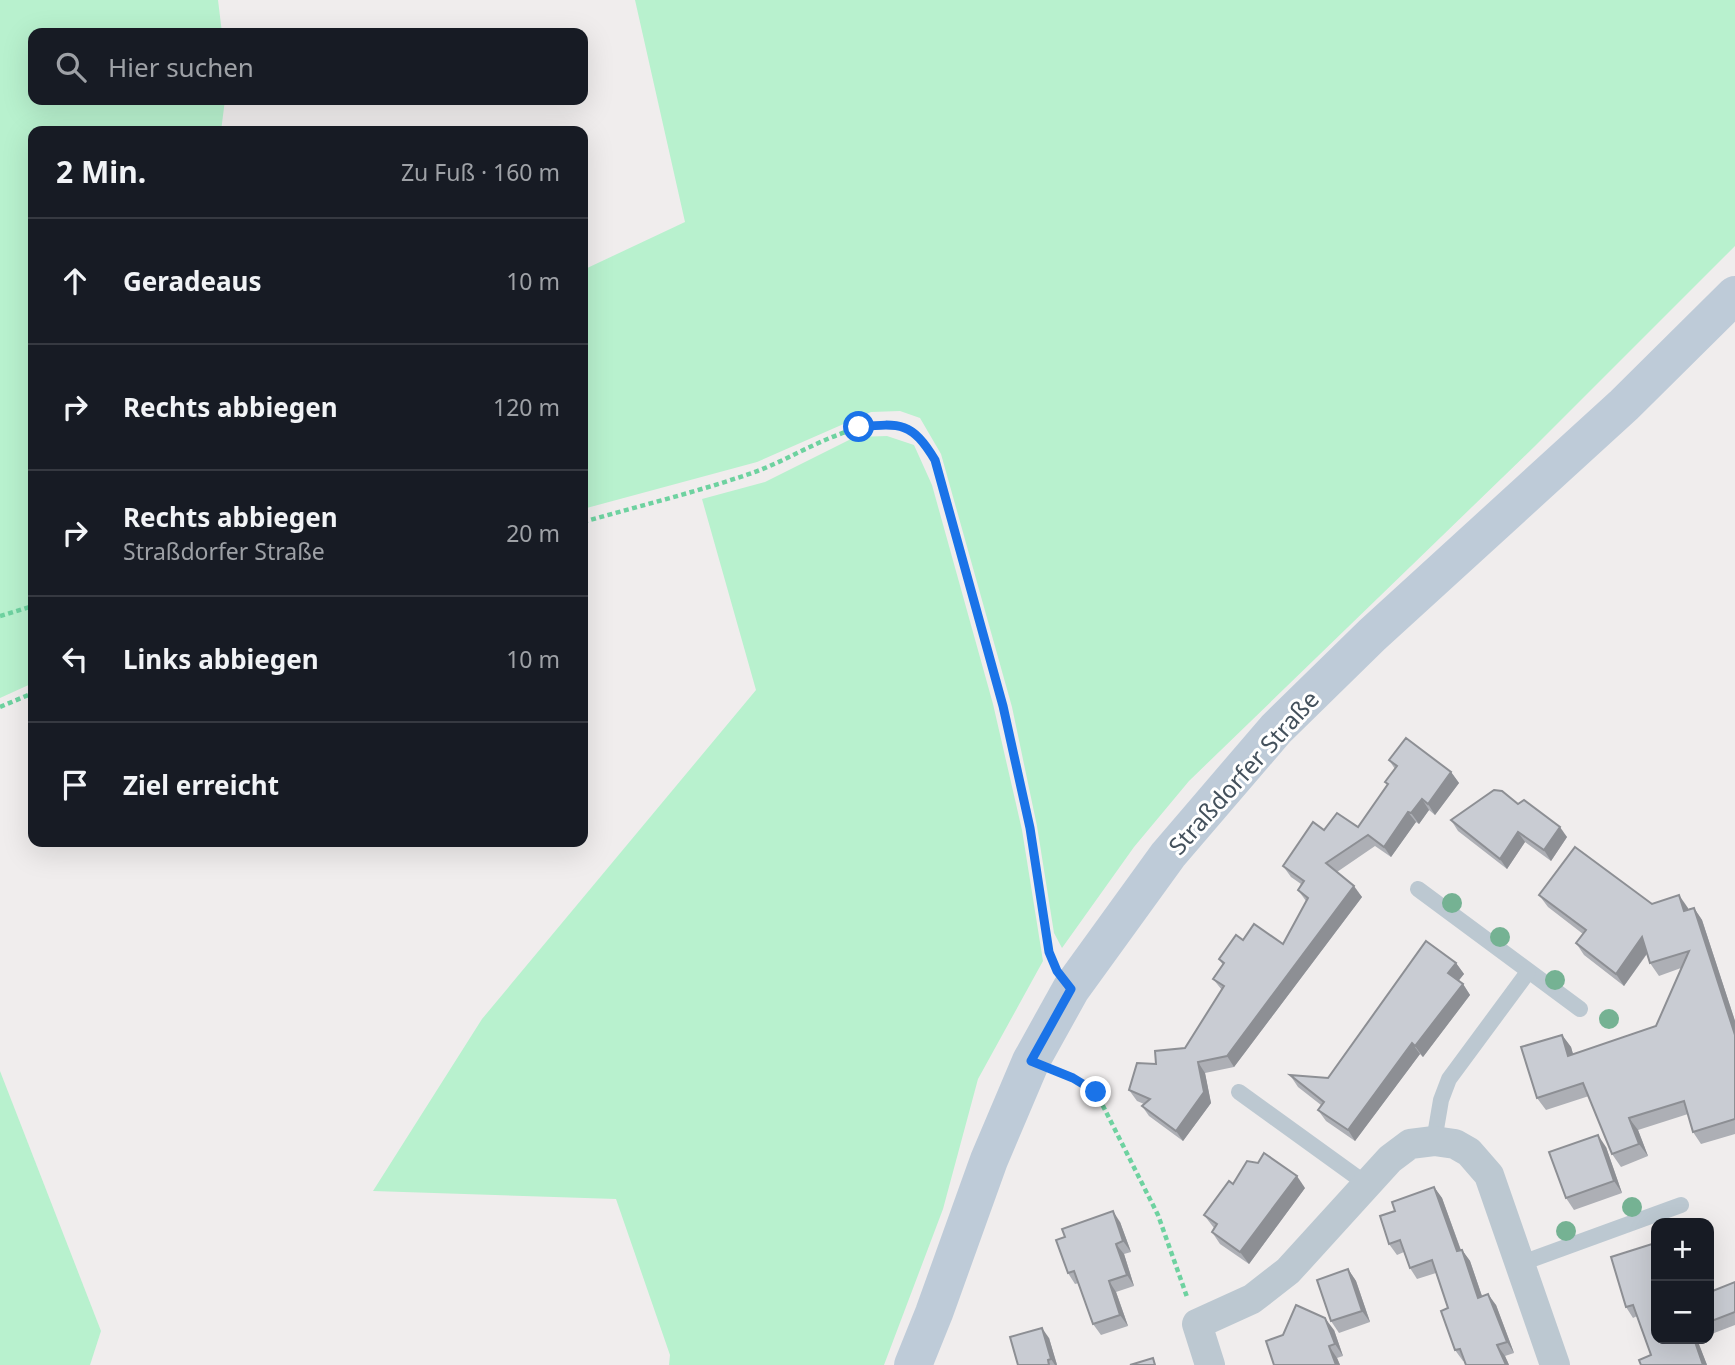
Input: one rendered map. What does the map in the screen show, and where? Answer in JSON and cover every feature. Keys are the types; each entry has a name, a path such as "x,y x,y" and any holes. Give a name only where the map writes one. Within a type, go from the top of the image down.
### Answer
{"street":[{"name":"Straßdorfer Straße","path":"913,1365 989,1160 1031,1061 1071,989 1168,855 1276,729 1372,635 1624,405 1735,295"},
{"path":"1210,1365 1197,1324 1252,1299 1287,1271 1365,1183 1390,1159 1410,1144 1434,1140 1455,1144 1469,1152 1489,1175 1555,1365"}],"lane":[{"path":"1418,889 1580,1009"},
{"path":"1434,1140 1441,1100 1449,1079 1528,972"},
{"path":"1239,1092 1365,1183"},
{"path":"1519,1264 1681,1205"}],"path":[{"path":"588,521 753,473 859,427 884,424 907,427 923,440 935,460 1003,706 1030,828 1049,952 1057,971 1071,989"},
{"path":"0,616 28,608"},
{"path":"0,707 28,695"},
{"path":"1031,1061 1073,1078 1096,1092 1158,1215 1197,1324"}],"green space":[{"path":"0,0 218,0 221,28 28,28 28,105 224,105 222,126 28,126 28,685 0,698"},
{"path":"635,0 1735,0 1735,246 1535,446 1189,781 1134,847 1062,948 1054,933 1037,826 1012,707 941,454 920,418 900,411 871,412 757,462 588,508 588,268 685,222"},
{"path":"887,436 914,445 932,485 993,704 1022,830 1043,961 978,1079 943,1209 884,1365 669,1365 670,1355 616,1199 373,1191 482,1019 756,690 702,499 765,482 855,437"},
{"path":"0,1071 101,1331 90,1365 0,1365"}],"building":[{"path":"1406,738 1451,772 1428,804 1422,799 1411,813 1408,812 1384,847 1368,835 1326,863 1354,886 1227,1056 1198,1062 1204,1092 1176,1131 1142,1106 1150,1099 1129,1090 1137,1063 1156,1064 1155,1051 1185,1048 1224,986 1213,979 1224,963 1219,959 1236,935 1243,940 1254,924 1283,944 1308,898 1298,890 1304,881 1283,866 1313,822 1324,830 1337,813 1358,827 1388,784 1385,782 1397,766 1389,760"},
{"path":"1494,790 1502,791 1518,804 1524,800 1560,827 1544,850 1518,832 1500,859 1451,820"},
{"path":"1575,847 1652,904 1679,895 1684,911 1694,908 1735,1035 1735,1119 1693,1132 1684,1101 1629,1118 1639,1144 1612,1154 1583,1083 1537,1098 1521,1047 1562,1035 1568,1056 1656,1026 1689,951 1650,963 1642,937 1616,974 1576,943 1586,930 1539,895"},
{"path":"1426,941 1456,963 1448,973 1463,984 1415,1046 1412,1043 1348,1130 1318,1110 1324,1102 1290,1075 1328,1078"},
{"path":"1598,1135 1614,1181 1566,1198 1549,1152"},
{"path":"1264,1153 1297,1176 1240,1252 1212,1232 1217,1224 1204,1215 1229,1181 1233,1184 1247,1161 1258,1163"},
{"path":"1434,1187 1457,1251 1462,1250 1478,1298 1488,1294 1507,1342 1497,1345 1506,1365 1466,1365 1460,1349 1455,1350 1441,1311 1448,1308 1432,1260 1410,1268 1400,1240 1389,1244 1380,1216 1395,1211 1392,1202"},
{"path":"1113,1211 1123,1241 1116,1244 1127,1275 1109,1281 1120,1315 1093,1324 1074,1271 1068,1273 1056,1240 1065,1237 1062,1229"},
{"path":"1651,1244 1651,1344 1696,1344 1703,1365 1641,1365 1639,1360 1651,1355 1633,1305 1626,1307 1611,1257"},
{"path":"1348,1269 1362,1311 1331,1321 1317,1280"},
{"path":"1735,1282 1735,1312 1714,1320 1714,1290"},
{"path":"1296,1305 1325,1318 1335,1344 1329,1346 1336,1365 1274,1365 1266,1341 1283,1335"},
{"path":"1042,1328 1051,1359 1048,1360 1049,1365 1018,1365 1010,1337"},
{"path":"1153,1358 1155,1365 1130,1365"}],"route":[{"path":"859,427 884,424 907,427 923,440 935,460 1003,706 1030,828 1049,952 1057,971 1071,989 1031,1061 1073,1078 1096,1092"}]}
